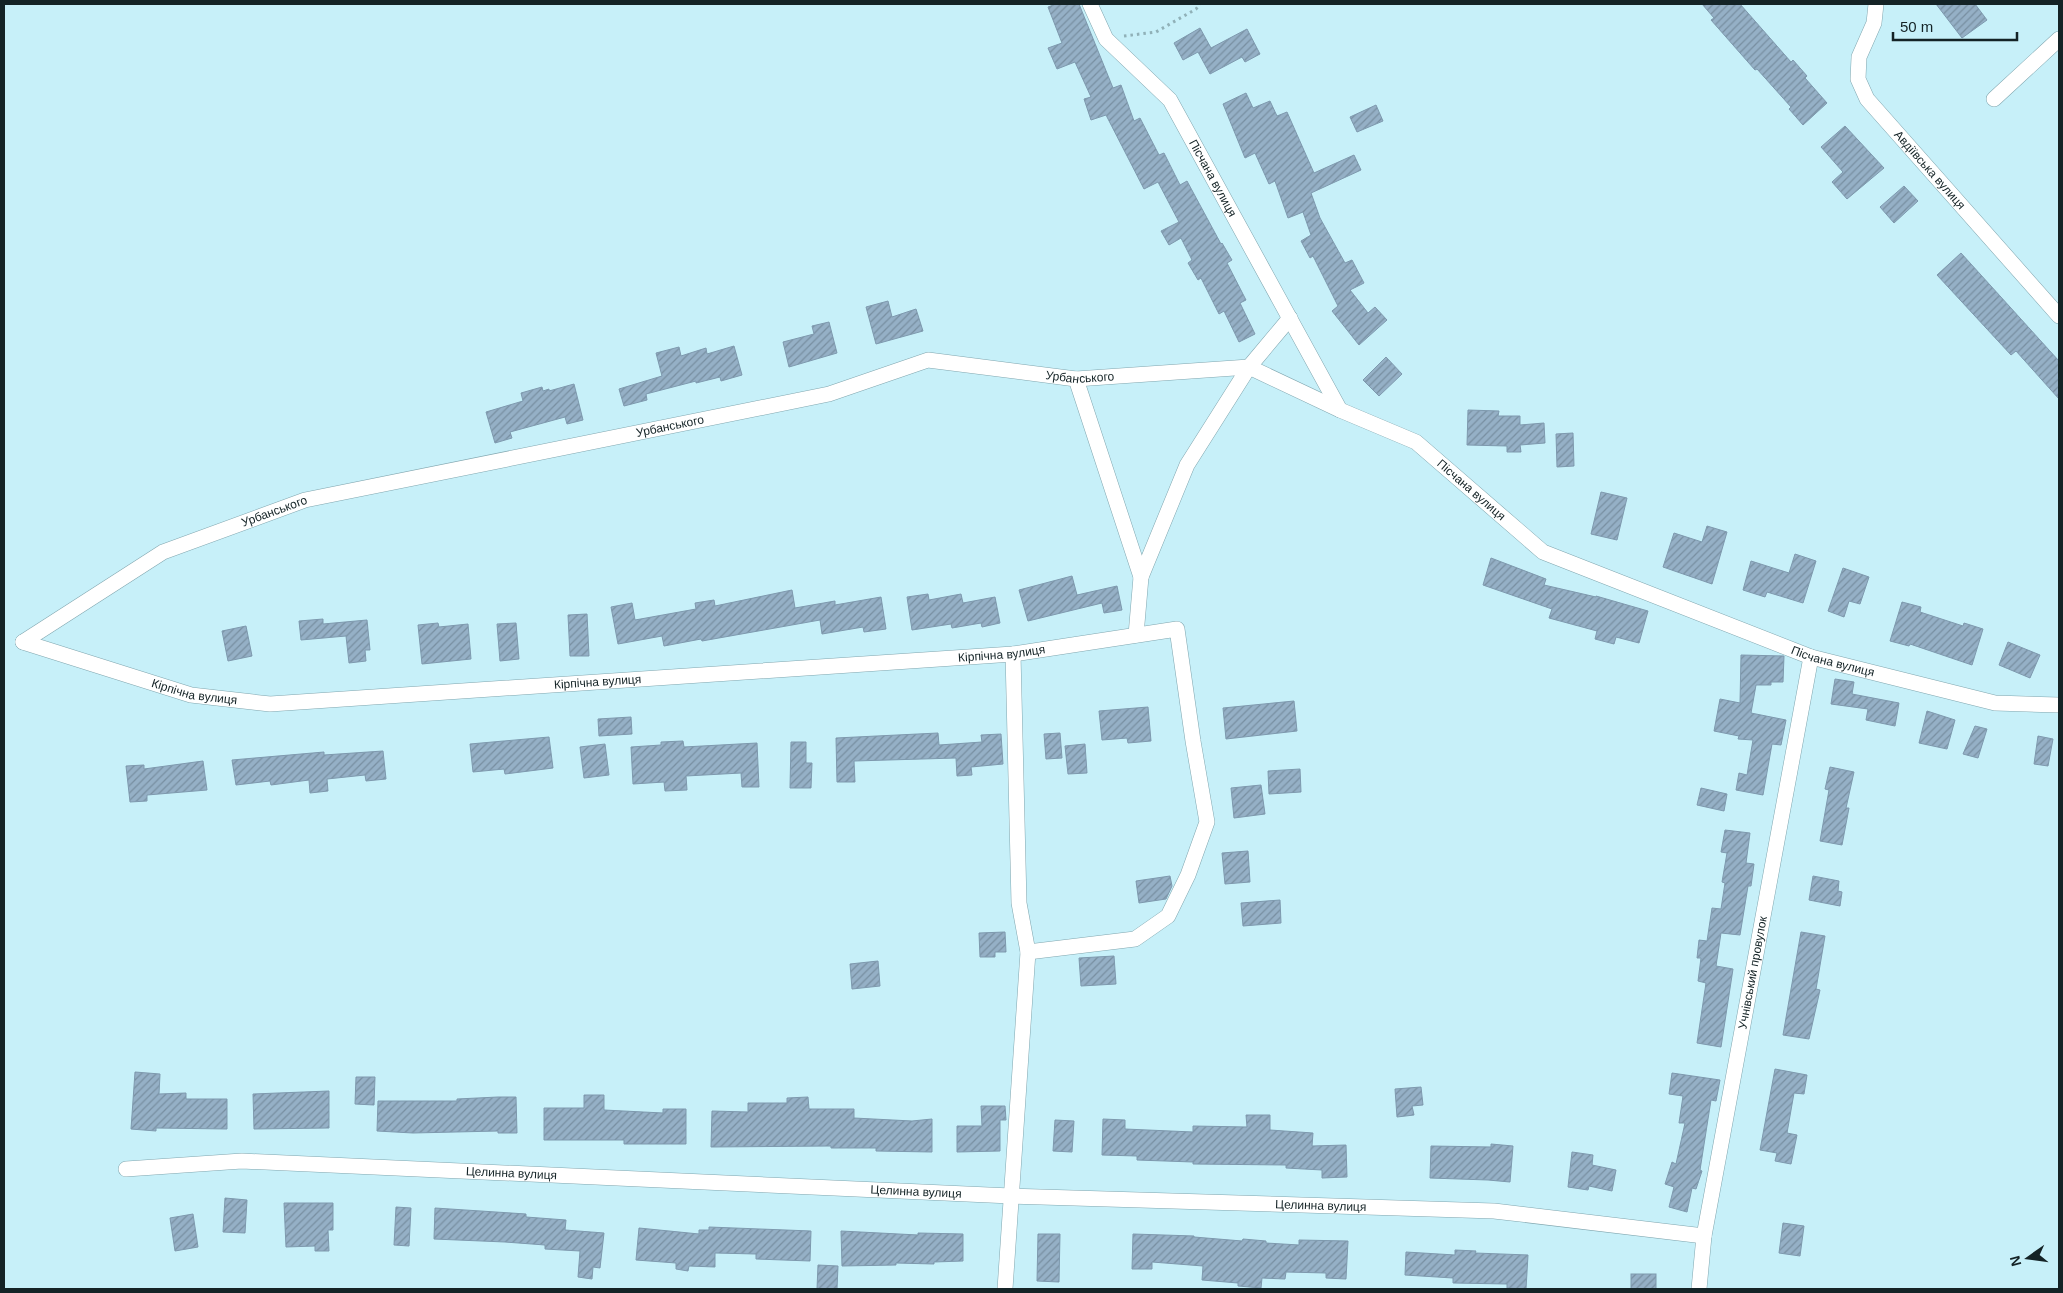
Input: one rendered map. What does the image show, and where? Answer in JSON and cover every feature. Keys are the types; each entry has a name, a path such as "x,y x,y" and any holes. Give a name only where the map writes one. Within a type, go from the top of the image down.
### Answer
{"street":[{"name":"Пiсчана вулиця","path":"1090,4 1106,39 1170,100 1340,410 1416,442 1543,552 1811,657 1995,703 2059,705"},
{"name":"Авдіївська вулиця","path":"1876,4 1874,23 1859,58 1858,79 1867,99 2059,316"},
{"path":"1994,99 2059,39"},
{"path":"1136,636 1141,577 1187,465 1249,367 1290,318"},
{"name":"Урбанського","path":"23,642 163,552 305,500 829,394 928,360 1076,379 1249,367 1340,410"},
{"path":"1076,379 1141,577"},
{"name":"Кiрпiчна вулиця","path":"23,642 190,695 270,704 1013,654 1177,629 1207,822 1188,875 1168,916 1135,939 1028,952"},
{"path":"1005,1289 1028,952 1019,903 1013,654"},
{"name":"Учнівський провулок","path":"1699,1289 1704,1236 1811,657"},
{"name":"Целинна вулиця","path":"126,1169 242,1161 1012,1196 1494,1211 1704,1236"}],"path":[{"path":"1106,39 1156,32 1196,9 1200,4"}],"building":[{"path":"1056,4 1079,4 1113,88 1121,85 1134,121 1140,118 1159,155 1164,153 1180,185 1187,181 1221,244 1232,260 1227,263 1246,300 1240,303 1255,334 1239,342 1224,311 1219,314 1201,278 1198,280 1188,263 1192,260 1181,238 1169,245 1161,231 1179,222 1158,182 1144,189 1106,115 1091,120 1084,99 1091,97 1075,62 1057,69 1048,48 1062,43 1048,7"},
{"path":"1702,4 1740,4 1791,62 1793,60 1807,76 1805,78 1827,103 1803,125 1789,109 1791,107 1711,20 1714,18"},
{"path":"1936,4 1975,4 1987,20 1962,38"},
{"path":"1200,28 1211,48 1247,29 1260,54 1245,62 1242,57 1210,74 1198,52 1183,60 1174,43"},
{"path":"1246,93 1253,108 1270,101 1277,116 1287,112 1314,173 1354,155 1361,170 1311,193 1320,218 1345,263 1352,260 1364,283 1350,290 1368,313 1375,307 1387,320 1359,345 1332,311 1338,306 1313,256 1310,258 1301,241 1311,235 1303,212 1288,218 1275,181 1269,184 1255,153 1245,158 1223,104"},
{"path":"1376,105 1383,121 1357,132 1350,117"},
{"path":"1845,126 1884,168 1847,199 1832,182 1843,172 1821,147"},
{"path":"1904,186 1918,201 1894,223 1880,207"},
{"path":"1961,253 2059,361 2059,399 2016,351 2011,355 1937,275"},
{"path":"888,301 892,317 916,309 923,331 876,344 866,307"},
{"path":"829,322 837,353 789,367 783,342 814,334 812,326"},
{"path":"734,346 742,375 721,381 720,377 696,383 696,381 646,394 647,400 624,406 619,389 662,376 656,353 679,347 681,356 706,348 707,354"},
{"path":"1386,357 1402,374 1379,396 1363,380"},
{"path":"574,384 583,420 567,424 565,417 510,432 512,438 495,443 486,412 523,401 521,393 542,387 543,391 549,389 549,391"},
{"path":"1468,410 1499,411 1498,416 1520,416 1520,425 1544,423 1545,443 1520,445 1521,452 1507,452 1507,446 1467,445"},
{"path":"1573,433 1574,466 1557,467 1556,434"},
{"path":"1601,492 1627,498 1617,540 1591,534"},
{"path":"1707,526 1727,532 1712,584 1663,567 1674,533 1702,542"},
{"path":"1795,554 1816,561 1803,603 1767,592 1765,597 1743,590 1751,561 1789,573"},
{"path":"1491,558 1546,579 1544,585 1596,596 1648,611 1639,643 1616,637 1614,644 1595,639 1597,631 1549,618 1552,609 1483,585"},
{"path":"1843,568 1869,577 1860,604 1849,601 1844,617 1828,611"},
{"path":"1072,576 1077,595 1117,586 1122,610 1104,613 1102,603 1028,621 1019,590"},
{"path":"792,590 795,608 835,601 835,605 881,597 886,629 864,632 863,627 822,634 820,620 664,646 662,636 618,644 611,607 632,603 635,620 696,609 695,603 714,600 715,606"},
{"path":"928,594 929,600 961,594 963,603 995,597 1000,623 982,627 981,623 952,628 951,624 912,630 907,597"},
{"path":"1902,602 1921,607 1920,612 1963,626 1964,623 1983,629 1972,665 1910,644 1909,646 1890,641"},
{"path":"587,614 589,656 570,656 568,615"},
{"path":"323,619 323,624 367,620 370,650 365,650 366,661 349,663 346,636 301,640 299,621"},
{"path":"438,623 439,627 468,624 471,659 422,664 418,625"},
{"path":"516,623 519,659 500,661 497,624"},
{"path":"246,626 252,656 228,661 222,631"},
{"path":"2008,642 2040,655 2030,678 1999,665"},
{"path":"1741,655 1784,656 1783,682 1771,682 1771,685 1756,685 1751,713 1786,720 1781,745 1772,744 1763,795 1736,790 1739,773 1747,775 1753,740 1738,739 1739,736 1714,731 1720,699 1740,703"},
{"path":"1835,679 1854,682 1852,694 1899,703 1895,726 1866,720 1868,709 1831,704"},
{"path":"1294,701 1297,731 1226,739 1223,708"},
{"path":"1148,707 1151,741 1128,743 1127,738 1102,740 1099,711"},
{"path":"1927,711 1955,720 1947,749 1919,743"},
{"path":"631,717 632,734 599,736 598,719"},
{"path":"1975,726 1987,729 1978,758 1963,754"},
{"path":"938,733 939,745 982,742 981,735 1001,734 1003,764 971,767 972,775 957,776 956,758 854,761 855,782 837,782 836,738"},
{"path":"1060,733 1062,758 1046,759 1044,734"},
{"path":"2038,736 2053,739 2048,766 2034,764"},
{"path":"549,737 553,768 505,774 504,769 473,772 470,744"},
{"path":"683,741 684,747 757,743 759,787 742,787 741,773 686,776 687,790 665,791 664,782 633,784 631,747 661,745 661,742"},
{"path":"791,742 806,742 806,763 812,763 811,788 790,788"},
{"path":"605,744 609,775 584,778 580,747"},
{"path":"1085,744 1087,773 1068,774 1065,746"},
{"path":"383,751 386,779 366,781 365,775 327,779 328,791 310,793 309,780 271,785 270,781 236,785 232,760 324,752 324,755"},
{"path":"203,761 207,790 147,795 147,801 130,802 126,766 144,765 144,769"},
{"path":"1830,767 1854,772 1846,808 1849,808 1842,845 1820,841 1829,790 1825,789"},
{"path":"1300,769 1301,792 1269,794 1268,771"},
{"path":"1261,785 1265,814 1234,818 1231,788"},
{"path":"1701,788 1727,794 1724,811 1697,805"},
{"path":"1725,830 1750,833 1746,863 1754,864 1751,886 1748,886 1740,935 1721,933 1716,966 1733,969 1721,1047 1697,1043 1706,983 1698,981 1701,958 1697,958 1699,940 1707,941 1712,908 1721,909 1725,883 1722,882 1727,853 1721,852"},
{"path":"1248,851 1250,882 1225,884 1222,853"},
{"path":"1170,876 1172,886 1166,899 1139,903 1136,881"},
{"path":"1813,876 1839,881 1838,891 1842,892 1840,906 1809,900"},
{"path":"1280,900 1281,923 1243,926 1241,903"},
{"path":"1005,932 1006,952 995,952 995,957 980,957 979,933"},
{"path":"1801,932 1825,936 1816,989 1820,990 1809,1039 1783,1035"},
{"path":"1114,956 1116,984 1081,986 1079,958"},
{"path":"878,961 880,986 852,989 850,964"},
{"path":"1775,1069 1807,1075 1804,1094 1794,1093 1787,1133 1797,1135 1791,1164 1775,1161 1777,1153 1760,1150"},
{"path":"135,1072 160,1074 159,1094 186,1093 186,1099 227,1099 227,1129 156,1128 156,1131 131,1129"},
{"path":"1672,1073 1720,1080 1716,1101 1711,1100 1700,1170 1702,1171 1696,1189 1692,1188 1687,1212 1669,1207 1674,1187 1665,1184 1672,1162 1676,1164 1685,1123 1679,1123 1683,1096 1669,1094"},
{"path":"356,1077 375,1077 374,1105 355,1104"},
{"path":"1421,1087 1423,1105 1412,1106 1414,1115 1397,1117 1395,1089"},
{"path":"329,1091 329,1128 254,1129 253,1094"},
{"path":"584,1095 604,1095 604,1110 663,1113 663,1109 686,1109 686,1144 624,1144 624,1140 544,1140 544,1108 584,1108"},
{"path":"516,1097 517,1133 498,1133 498,1131 413,1133 377,1131 378,1101 457,1101 457,1099"},
{"path":"808,1097 809,1109 854,1109 854,1118 912,1121 932,1119 932,1152 876,1151 876,1148 831,1148 831,1146 711,1147 712,1111 748,1112 748,1103 787,1103 787,1098"},
{"path":"981,1106 1005,1106 1006,1120 1000,1120 1000,1151 957,1152 957,1126 982,1126"},
{"path":"1246,1115 1270,1115 1270,1130 1313,1133 1312,1146 1346,1145 1347,1177 1322,1178 1322,1170 1286,1168 1286,1165 1193,1164 1193,1162 1137,1160 1137,1156 1102,1155 1103,1119 1125,1120 1125,1129 1193,1132 1193,1126 1247,1127"},
{"path":"1055,1120 1074,1121 1072,1152 1053,1151"},
{"path":"1491,1144 1513,1146 1510,1182 1430,1178 1431,1146 1491,1147"},
{"path":"1572,1152 1593,1155 1592,1165 1616,1170 1612,1191 1589,1186 1588,1190 1568,1187"},
{"path":"225,1198 247,1200 245,1233 223,1232"},
{"path":"284,1203 333,1203 333,1230 328,1230 329,1251 315,1251 315,1246 286,1247"},
{"path":"396,1207 411,1208 409,1246 394,1245"},
{"path":"435,1208 526,1214 526,1217 566,1220 565,1230 604,1233 600,1268 593,1267 592,1279 578,1277 580,1251 545,1249 545,1245 434,1239"},
{"path":"193,1214 198,1247 175,1251 170,1218"},
{"path":"1783,1223 1804,1226 1800,1256 1779,1253"},
{"path":"709,1227 811,1231 810,1261 756,1259 756,1254 715,1253 715,1267 689,1266 688,1271 676,1269 676,1263 636,1260 639,1228 699,1234 699,1230 709,1230"},
{"path":"841,1231 918,1235 918,1233 963,1234 963,1261 934,1262 934,1264 896,1263 896,1265 842,1266"},
{"path":"1038,1234 1060,1234 1059,1282 1037,1281"},
{"path":"1133,1234 1194,1236 1242,1241 1243,1239 1266,1241 1266,1243 1299,1245 1299,1240 1348,1241 1346,1279 1326,1278 1326,1273 1286,1272 1285,1279 1262,1278 1261,1288 1238,1286 1238,1283 1202,1280 1203,1266 1152,1262 1152,1269 1132,1269"},
{"path":"1455,1250 1476,1251 1475,1253 1528,1255 1526,1289 1507,1288 1507,1284 1453,1283 1453,1278 1405,1275 1406,1252 1455,1255"},
{"path":"818,1265 838,1266 837,1289 817,1289"},
{"path":"1631,1274 1656,1274 1656,1289 1631,1289"}]}
